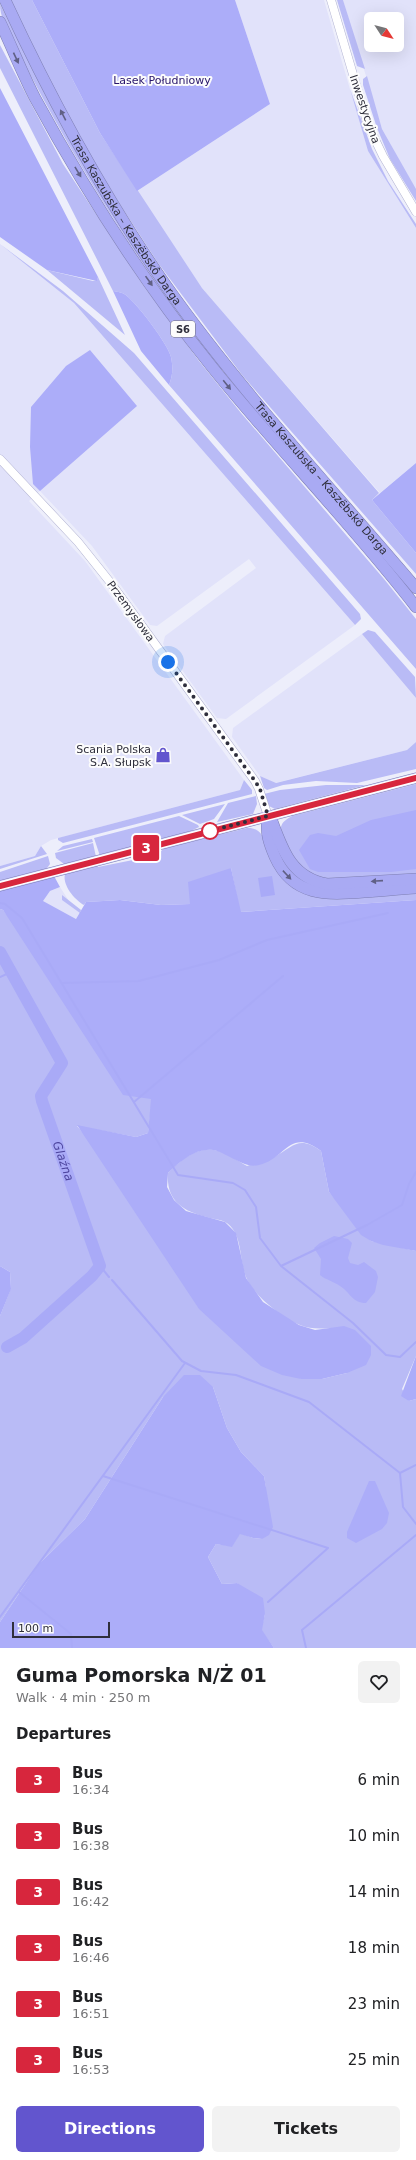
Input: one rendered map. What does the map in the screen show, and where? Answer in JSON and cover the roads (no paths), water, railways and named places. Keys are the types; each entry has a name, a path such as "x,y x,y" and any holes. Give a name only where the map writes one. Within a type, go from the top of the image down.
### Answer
{"highway":[{"name":"Trasa Kaszubska – Kaszëbskô Darga","path":"4,0 78,143 123,222 167,286 267,416 416,588"},
{"name":"Trasa Kaszubska – Kaszëbskô Darga","path":"0,22 35,97 78,172 158,294 211,366 416,607"},
{"path":"372,536 416,578"},
{"path":"268,816 272,821 288,861 307,878 327,884 416,879"},
{"path":"268,816 266,828 268,841 278,862 288,876 311,891 330,894 416,888"}],"main road":[{"path":"0,886 416,778"}],"street":[{"name":"Inwestycyjna","path":"331,0 368,125 382,156 416,212"},
{"name":"Przemysłowa","path":"0,459 78,542 110,582 255,781 260,789 268,816"}],"waterway":[{"path":"0,903 5,904 22,918 178,1175 233,1183 245,1190 256,1207 260,1238 281,1266 367,1225 402,1205 409,1184 416,1172"},
{"path":"61,983 139,981 219,960 267,940 388,913"},
{"name":"Glaźna","path":"0,952 62,1063 41,1096 100,1266 92,1276 23,1338 7,1347"},
{"path":"0,977 11,972"},
{"path":"134,1102 283,976"},
{"path":"100,1266 109,1277"},
{"path":"281,1266 353,1323 386,1355 400,1357 416,1342"},
{"path":"112,1280 182,1361 201,1371 236,1375 309,1402 400,1473 403,1507 416,1524"},
{"path":"0,1617 185,1363"},
{"path":"400,1473 416,1465"},
{"path":"103,1476 328,1548 268,1602"},
{"path":"306,1648 302,1630 416,1535"},
{"path":"19,1592 71,1634 72,1648"}],"place":[{"name":"Scania Polska S.A. Słupsk","path":"163,755"}],"park label":[{"name":"Lasek Południowy","path":"162,80"}]}
